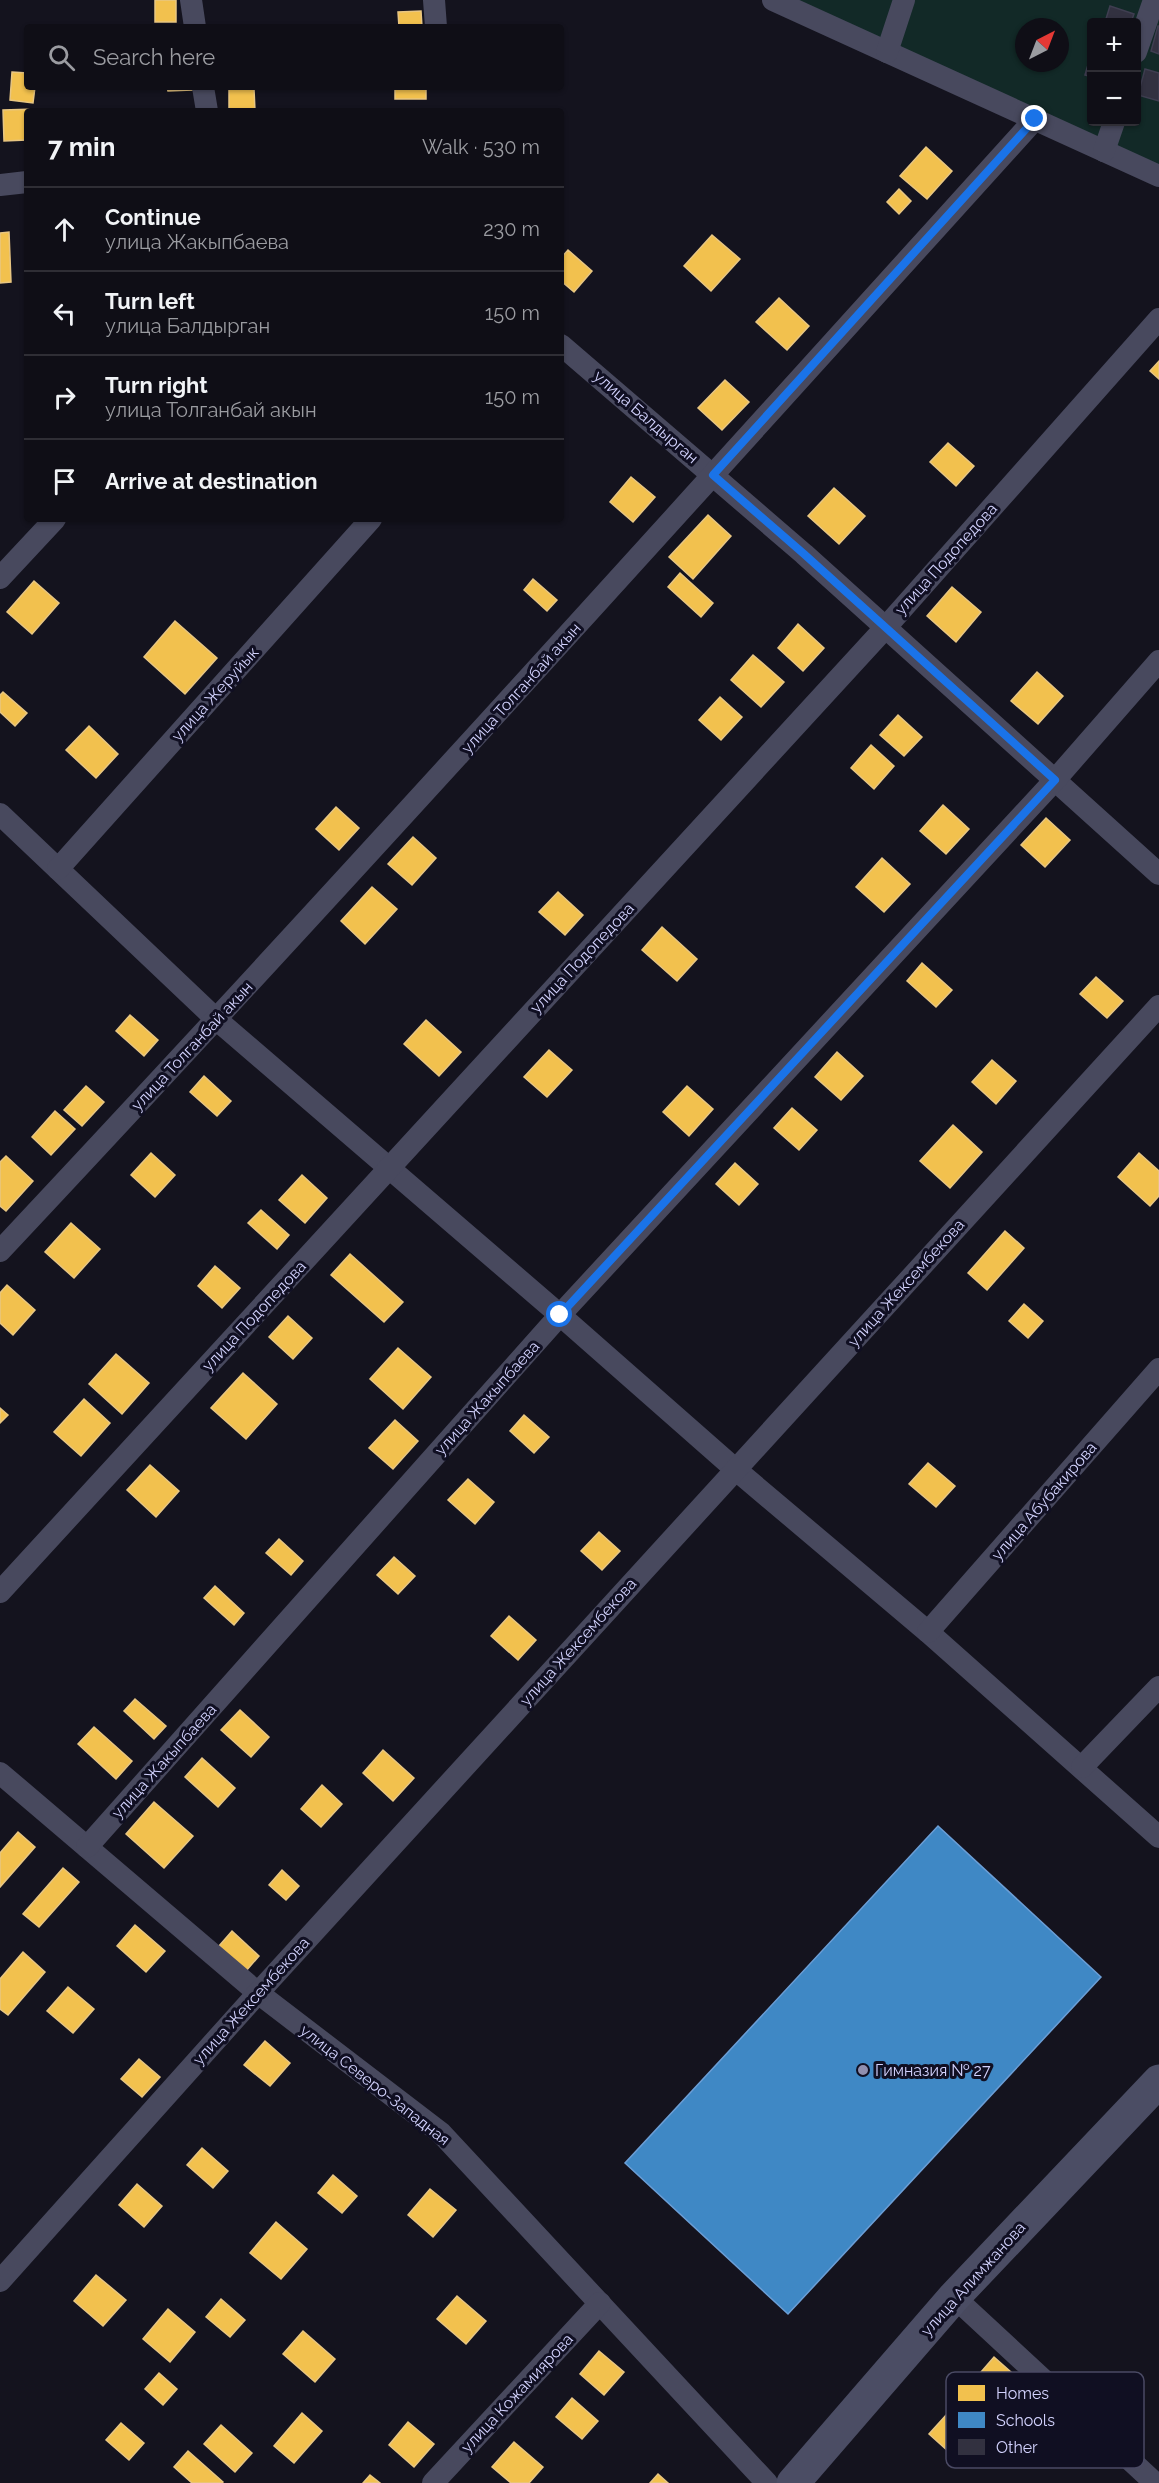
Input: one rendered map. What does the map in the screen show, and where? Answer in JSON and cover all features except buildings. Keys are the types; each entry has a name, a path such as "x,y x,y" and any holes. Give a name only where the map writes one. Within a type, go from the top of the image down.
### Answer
{"street":[{"path":"191,0 195,24"},
{"path":"434,0 436,24"},
{"path":"773,0 1159,176"},
{"path":"887,52 904,0"},
{"path":"1141,40 1154,0"},
{"path":"204,90 206,108"},
{"name":"улица Толганбай акын","path":"0,1251 217,1020 1035,119"},
{"path":"1104,151 1113,126"},
{"path":"0,185 24,182"},
{"name":"улица Подопедова","path":"0,1592 886,627 1159,319"},
{"name":"улица Балдырган","path":"564,348 886,627 1159,874"},
{"path":"0,578 52,522"},
{"name":"улица Жеруйык","path":"58,869 368,522"},
{"name":"улица Жакыпбаева","path":"87,1847 560,1315 1055,780 1159,661"},
{"path":"0,814 217,1020 735,1469 928,1632 1159,1837"},
{"name":"улица Жексембекова","path":"0,2281 258,1993 1159,1006"},
{"name":"улица Абубакирова","path":"928,1632 1159,1369"},
{"path":"1082,1767 1159,1687"},
{"name":"улица Северо-Западная","path":"0,1773 258,1993 441,2133 767,2483"},
{"name":"улица Алимжанова","path":"793,2483 954,2297 1159,2081"},
{"path":"954,2297 1033,2372"},
{"name":"улица Кожамиярова","path":"433,2483 600,2303"},
{"path":"1134,2468 1147,2480"}],"green space":[{"path":"762,0 1159,0 1159,186"}],"place":[{"name":"Гимназия № 27","path":"863,2070"}],"route":[{"path":"560,1315 1055,780 713,475 1035,119"}]}
